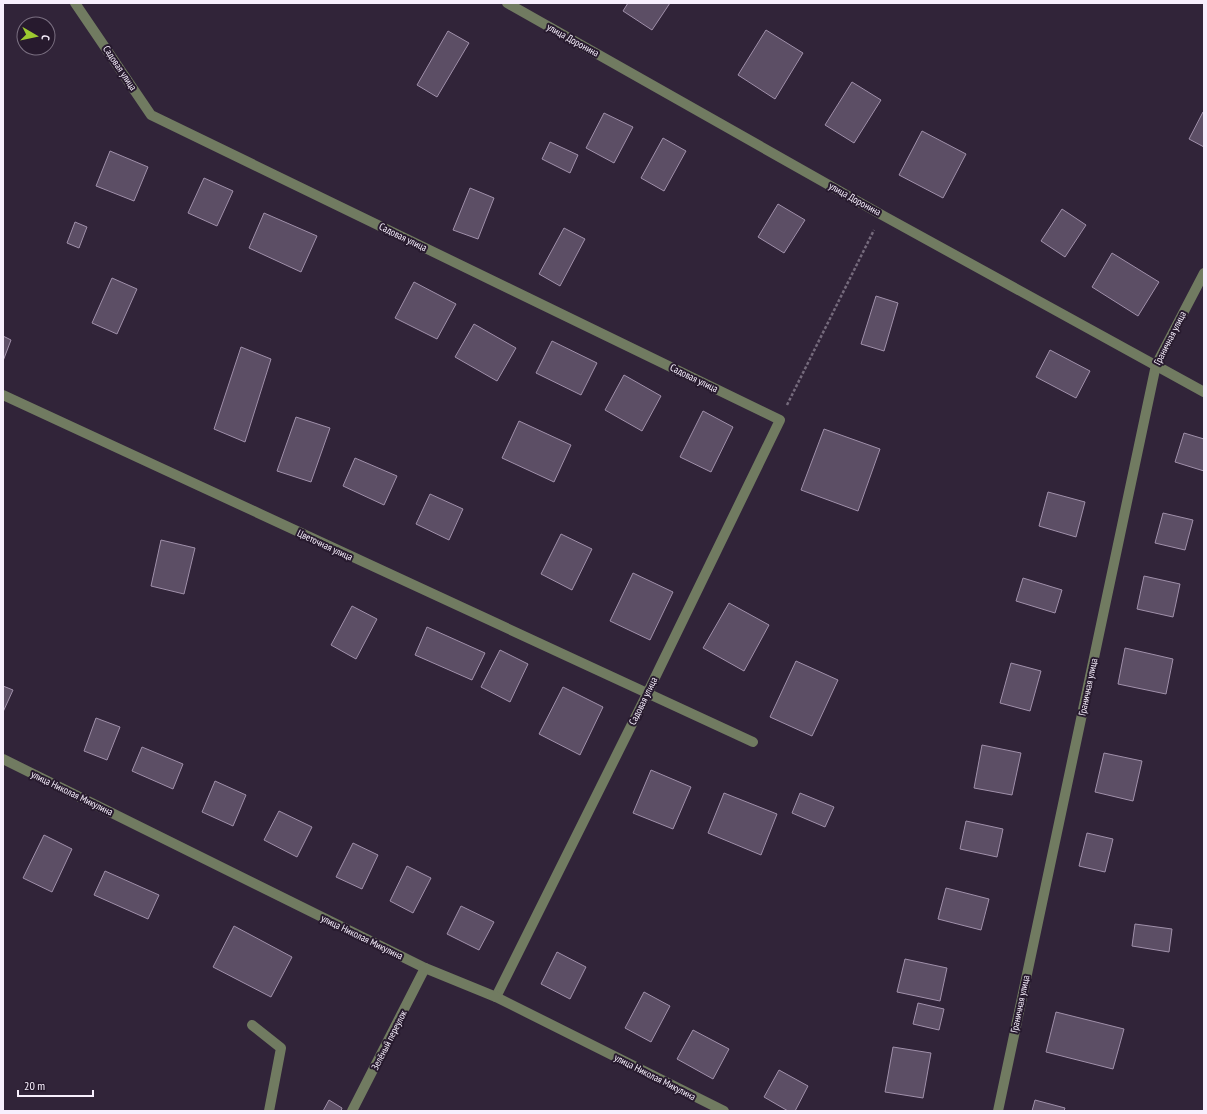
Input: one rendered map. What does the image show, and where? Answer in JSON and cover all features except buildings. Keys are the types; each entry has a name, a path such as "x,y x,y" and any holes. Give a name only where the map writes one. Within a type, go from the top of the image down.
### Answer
{"street":[{"name":"Садовая улица","path":"75,3 151,114 780,420 647,694 496,997"},
{"name":"улица Доронина","path":"507,3 882,215 1204,392"},
{"name":"Граничная улица","path":"998,1111 1156,365 1204,272"},
{"name":"Цветочная улица","path":"3,396 753,742"},
{"name":"улица Николая Микулина","path":"3,759 425,968 496,997 724,1111"},
{"name":"Зелёный переулок","path":"352,1111 425,968"},
{"path":"252,1025 281,1048 269,1111"}],"path":[{"path":"780,420 882,215"}]}
